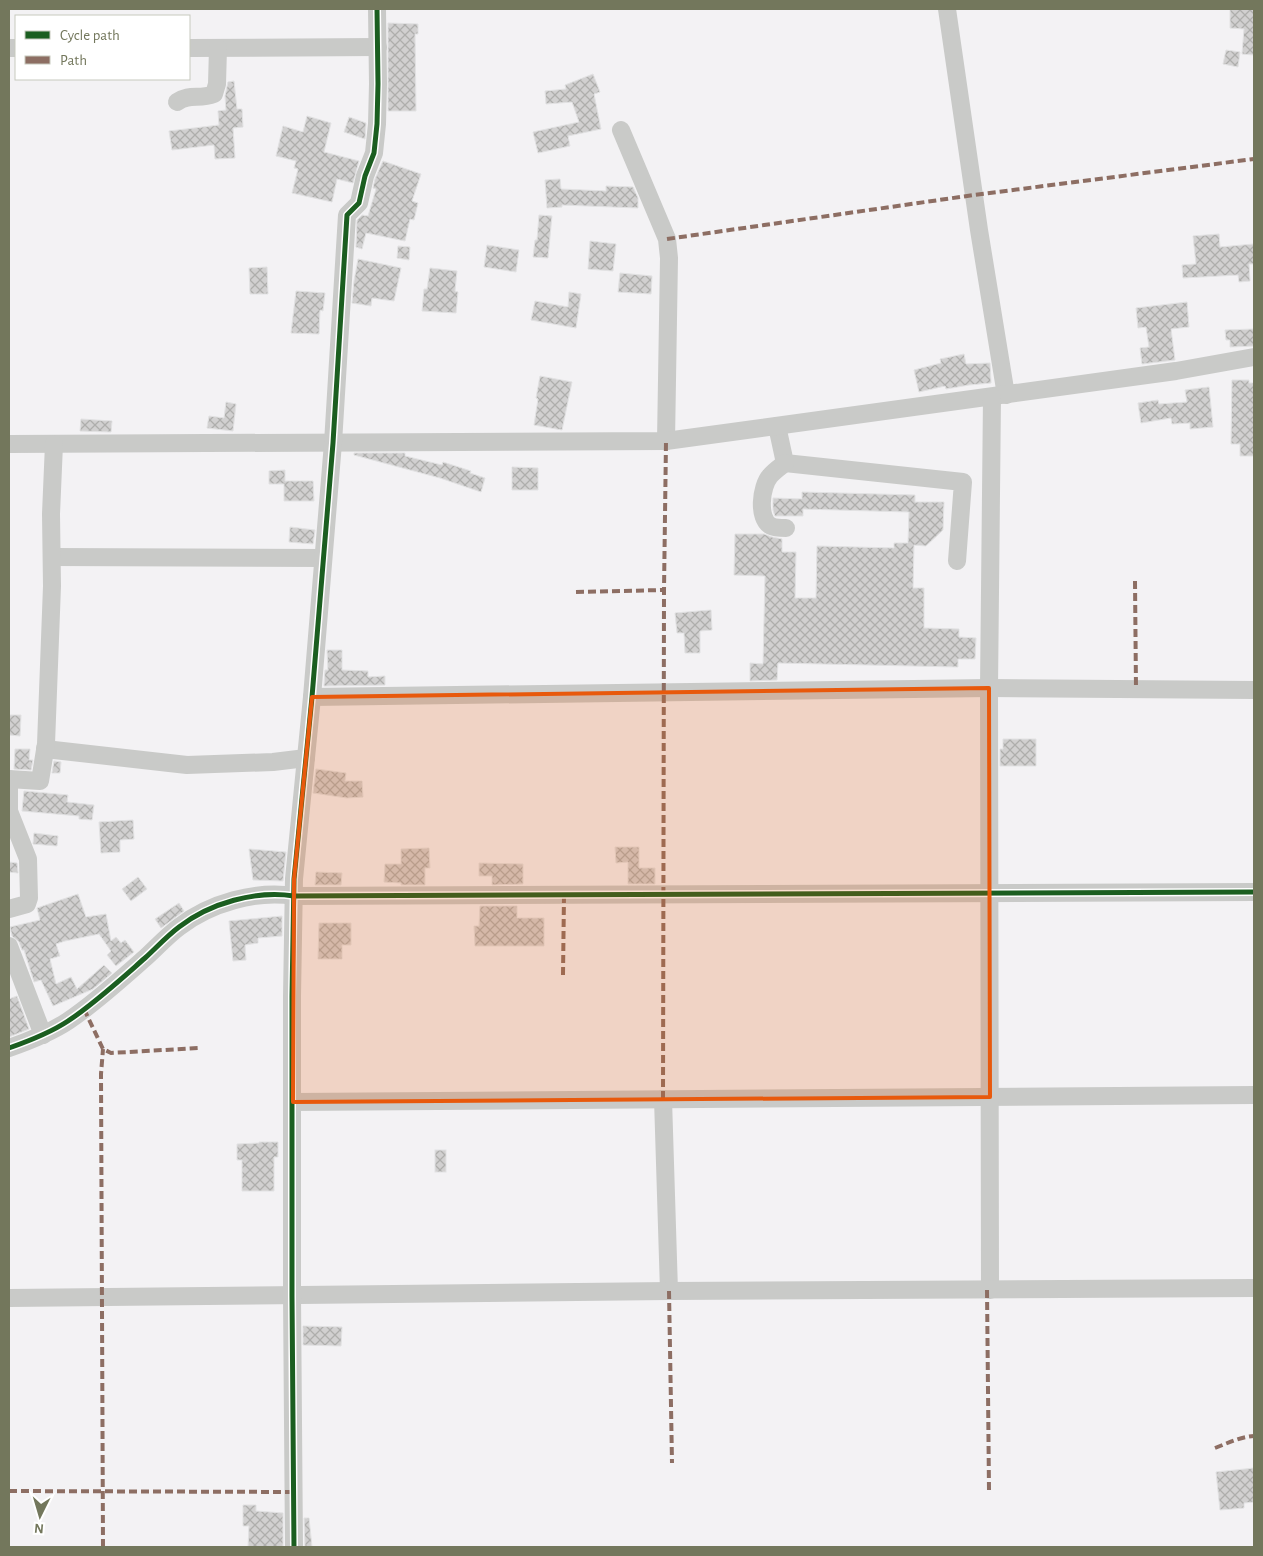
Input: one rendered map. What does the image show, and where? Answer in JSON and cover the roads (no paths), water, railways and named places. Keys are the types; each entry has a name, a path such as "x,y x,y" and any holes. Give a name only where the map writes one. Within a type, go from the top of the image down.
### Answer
{"street":[{"path":"294,1547 292,996 294,896 333,443 347,215 359,203 365,176 374,153 377,124 377,9"},
{"path":"948,9 979,230 999,396 989,688 990,1290"},
{"path":"190,48 378,47"},
{"path":"176,102 184,97 204,98 214,94 217,84 218,48"},
{"path":"621,130 667,240 669,258 666,441"},
{"path":"9,444 666,441 1176,371 1254,357"},
{"path":"776,426 784,463"},
{"path":"9,909 27,904 30,898 28,859 15,842 10,811 9,779 40,781 45,749 52,586 51,514 54,444"},
{"path":"786,528 771,526 764,520 762,508 764,490 769,477 784,463 963,482 957,561"},
{"path":"52,556 323,558"},
{"path":"312,697 989,688 1254,690"},
{"path":"45,749 187,764 273,762 306,758"},
{"path":"9,1048 43,1035 66,1022 139,964 179,927 210,909 260,895 1254,892"},
{"path":"9,946 43,1035"},
{"path":"293,1102 1254,1095"},
{"path":"663,1099 669,1291"},
{"path":"9,1298 669,1291 1254,1288"}]}
